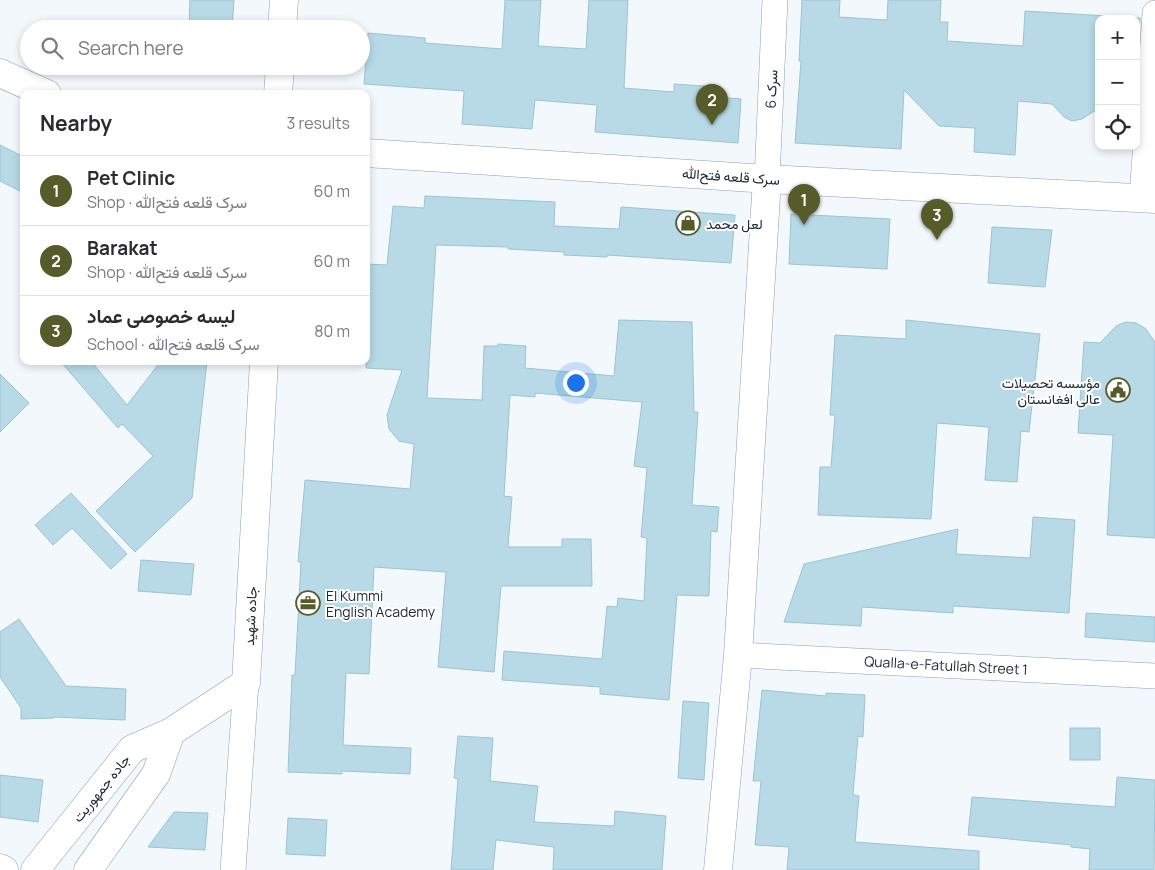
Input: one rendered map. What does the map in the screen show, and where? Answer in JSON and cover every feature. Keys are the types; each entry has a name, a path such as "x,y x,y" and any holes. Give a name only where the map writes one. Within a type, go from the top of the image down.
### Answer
{"main road":[{"path":"283,20 284,0"},
{"path":"0,73 38,90"},
{"path":"278,90 279,75"},
{"name":"سرک قلعه فتح‌الله","path":"370,153 767,179 1149,198"},
{"path":"718,870 738,655 767,179"},
{"name":"جاده شهید","path":"246,683 264,365"},
{"name":"جاده جمهوریت","path":"35,870 132,749 171,732 246,683"},
{"path":"88,870 156,774 171,732"}],"street":[{"name":"سرک 6","path":"767,179 775,0"},
{"path":"1149,198 1155,13"},
{"name":"Qualla-e-Fatullah Street 1","path":"738,655 1155,676"},
{"name":"جاده شهید","path":"233,870 246,683"}],"building":[{"path":"190,0 234,0 233,20 189,20"},
{"path":"505,0 541,0 538,46 586,49 589,0 628,0 624,88 674,92 674,84 718,87 717,97 741,99 738,143 595,132 597,105 535,100 532,129 462,124 464,91 364,84 365,75 370,75 370,33 425,38 425,43 502,49"},
{"path":"802,0 840,0 839,17 887,20 888,0 941,0 940,22 948,22 947,41 1023,46 1025,11 1095,15 1095,111 1082,119 1072,121 1064,117 1052,104 1018,101 1015,155 974,152 975,128 939,126 904,90 901,149 795,143 801,61 799,61"},
{"path":"0,145 20,155 20,191 0,181"},
{"path":"425,196 555,202 554,226 619,229 621,207 735,215 731,263 607,255 607,257 564,255 564,252 508,249 508,247 436,245 427,398 482,400 484,346 498,346 498,344 526,346 525,368 614,376 619,320 692,322 694,412 698,412 692,505 719,507 717,532 711,531 709,596 677,595 669,700 600,694 600,687 502,680 504,651 602,659 607,606 617,607 618,598 644,601 647,538 641,537 647,468 634,466 642,402 535,393 535,397 510,395 504,496 512,497 508,547 562,547 562,539 591,539 592,586 501,586 494,672 438,667 446,572 374,567 369,674 346,673 343,745 411,748 410,774 342,771 342,774 288,772 292,675 295,675 301,562 298,562 305,480 410,489 414,444 399,441 389,429 387,415 402,370 366,368 366,365 370,365 370,264 387,265 393,206 424,208"},
{"path":"791,214 890,219 887,269 789,264"},
{"path":"992,227 1052,230 1045,287 988,283"},
{"path":"906,320 1040,334 1029,432 1021,431 1017,482 985,480 989,427 937,423 931,519 818,515 820,467 831,467 835,415 830,415 835,335 906,339"},
{"name":"مؤسسه تحصیلات عالی افغانستان","path":"1126,322 1136,323 1145,328 1155,342 1155,538 1107,535 1113,435 1078,433 1084,342 1100,343 1116,326"},
{"path":"63,365 94,365 127,405 158,365 207,365 192,498 135,552 96,511 153,456 122,424 118,428"},
{"path":"0,374 29,403 0,432"},
{"path":"71,493 127,554 111,569 72,528 53,545 35,525"},
{"path":"1033,517 1075,520 1069,613 953,606 953,613 862,607 861,626 784,622 804,564 958,529 956,554 1030,558"},
{"path":"141,560 194,564 191,595 138,591"},
{"path":"1086,613 1155,617 1155,642 1085,637"},
{"path":"19,619 66,686 126,689 125,720 54,717 21,719 21,708 0,677 0,632"},
{"path":"762,690 826,696 826,693 865,695 863,737 858,736 853,795 859,796 855,842 979,851 979,870 787,870 789,847 755,845 761,781 753,781"},
{"path":"683,701 709,703 704,780 678,778"},
{"path":"1070,728 1100,728 1100,760 1070,760"},
{"path":"458,736 493,738 490,781 538,786 534,822 614,826 615,811 666,816 662,870 553,870 554,847 496,840 493,870 451,870 458,779 454,778"},
{"path":"0,775 43,780 38,822 0,817"},
{"path":"1117,777 1155,780 1154,870 1089,870 1090,849 1071,847 1071,845 968,835 972,797 1115,807"},
{"path":"174,812 208,813 205,850 148,847"},
{"path":"288,818 327,820 325,856 286,854"}],"place":[{"name":"Barakat","path":"712,125"},
{"name":"لعل محمد","path":"688,223"},
{"name":"Pet Clinic","path":"804,225"},
{"name":"لیسه خصوصی عماد","path":"937,240"},
{"name":"مؤسسه تحصیلات عالی افغانستان","path":"1118,390"},
{"name":"El Kummi English Academy","path":"308,603"}]}
